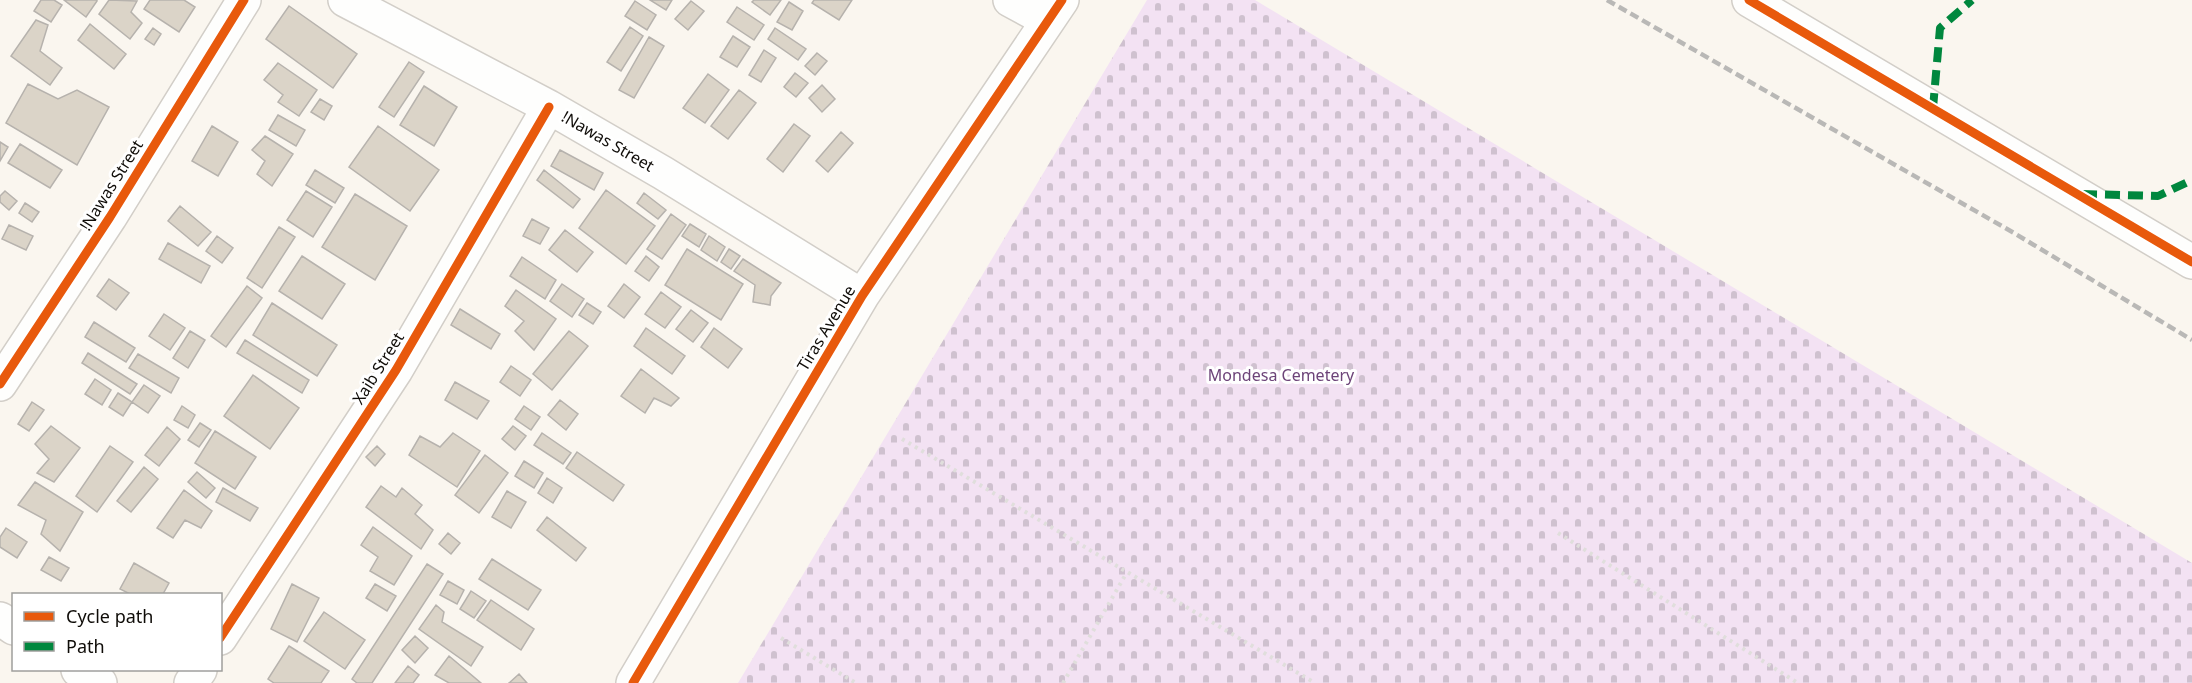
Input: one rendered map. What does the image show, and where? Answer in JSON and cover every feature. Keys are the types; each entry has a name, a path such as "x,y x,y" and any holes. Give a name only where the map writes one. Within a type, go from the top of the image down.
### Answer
{"street":[{"name":"!Nawas Street","path":"0,384 110,217 244,0"},
{"name":"!Nawas Street","path":"345,0 549,107 663,173 862,296"},
{"path":"1010,0 1054,10"},
{"path":"1749,0 2192,262"},
{"name":"Tiras Avenue","path":"633,683 862,296 1054,10"},
{"name":"Xaib Street","path":"222,635 396,370 549,107"},
{"path":"81,671 100,683"}],"path":[{"path":"902,439 1126,574 1315,683"},
{"path":"1557,532 1798,683"},
{"path":"1063,683 1126,574"},
{"path":"782,638 856,683"}],"green space":[{"name":"Mondesa Cemetery","path":"1147,0 1255,0 2192,563 2192,683 738,683"}],"building":[{"path":"41,0 54,0 62,5 51,22 34,11"},
{"path":"64,0 97,0 97,1 86,17"},
{"path":"109,0 137,1 131,12 142,23 130,39 99,14"},
{"path":"150,0 184,0 195,7 179,32 144,9"},
{"path":"650,0 672,0 666,10"},
{"path":"754,0 781,0 770,15 752,2"},
{"path":"814,0 852,0 839,20 812,3"},
{"path":"635,1 656,15 647,30 625,16"},
{"path":"691,1 704,11 688,30 675,19"},
{"path":"789,2 803,11 792,30 777,22"},
{"path":"289,6 357,54 333,88 266,39"},
{"path":"737,7 764,25 754,40 727,22"},
{"path":"36,20 48,25 40,51 62,68 50,85 11,56"},
{"path":"90,24 126,54 114,69 78,40"},
{"path":"630,27 643,36 621,71 607,62"},
{"path":"153,28 161,34 154,45 145,39"},
{"path":"775,28 806,49 798,60 768,39"},
{"path":"733,36 750,47 737,67 720,57"},
{"path":"649,37 664,46 634,98 619,90"},
{"path":"764,50 776,58 761,82 749,75"},
{"path":"817,53 827,61 815,75 805,66"},
{"path":"409,62 424,72 394,117 379,107"},
{"path":"278,63 317,90 299,116 278,102 283,95 264,80"},
{"path":"795,73 808,83 796,97 784,87"},
{"path":"708,74 729,90 705,123 683,108"},
{"path":"28,84 58,99 77,90 109,107 77,165 6,123"},
{"path":"822,85 835,99 822,112 809,98"},
{"path":"424,86 457,107 434,146 400,125"},
{"path":"739,90 756,103 728,139 711,126"},
{"path":"320,99 332,106 324,120 311,112"},
{"path":"278,115 305,130 296,146 269,130"},
{"path":"794,124 810,136 783,172 767,159"},
{"path":"212,126 238,142 218,176 192,161"},
{"path":"378,126 439,170 410,211 349,167"},
{"path":"841,132 853,143 828,172 816,161"},
{"path":"265,136 293,154 272,186 257,174 265,161 252,150"},
{"path":"0,142 8,147 0,161"},
{"path":"20,144 62,170 50,188 8,163"},
{"path":"560,150 603,173 594,190 551,166"},
{"path":"315,170 344,188 335,203 306,185"},
{"path":"544,170 580,199 573,208 537,180"},
{"path":"606,190 655,226 626,264 579,228"},
{"path":"5,191 17,201 9,210 0,202 0,196"},
{"path":"306,191 332,207 313,237 287,220"},
{"path":"644,193 666,210 658,219 637,203"},
{"path":"355,194 407,226 375,280 322,247"},
{"path":"25,203 39,212 32,222 19,213"},
{"path":"180,206 211,232 198,246 168,221"},
{"path":"671,214 686,225 662,259 647,249"},
{"path":"532,219 549,228 540,244 523,236"},
{"path":"690,224 706,234 699,247 682,236"},
{"path":"9,225 33,236 26,250 2,239"},
{"path":"279,227 295,237 262,288 247,278"},
{"path":"565,230 593,252 577,272 549,250"},
{"path":"217,236 233,248 222,263 206,251"},
{"path":"709,236 725,247 717,261 701,250"},
{"path":"168,243 210,266 201,283 159,259"},
{"path":"687,249 743,284 721,320 665,285"},
{"path":"729,249 740,256 731,269 721,262"},
{"path":"302,256 345,284 322,319 279,291"},
{"path":"646,256 659,267 649,281 635,271"},
{"path":"522,257 556,280 545,299 510,276"},
{"path":"743,259 781,283 771,296 770,305 753,302 755,285 734,271"},
{"path":"109,279 129,293 116,310 97,296"},
{"path":"562,284 584,299 572,317 550,301"},
{"path":"624,284 640,297 624,318 608,306"},
{"path":"247,286 262,298 226,347 211,336"},
{"path":"516,290 556,319 534,350 515,331 524,321 505,306"},
{"path":"661,292 681,307 665,328 645,314"},
{"path":"272,303 337,345 317,376 253,335"},
{"path":"587,303 601,312 593,324 579,315"},
{"path":"460,309 500,334 491,349 451,325"},
{"path":"691,310 708,323 693,342 676,329"},
{"path":"164,314 185,328 170,350 149,336"},
{"path":"94,322 135,348 126,362 85,337"},
{"path":"646,328 685,356 672,374 634,346"},
{"path":"714,328 742,349 728,368 701,347"},
{"path":"190,331 205,340 188,368 173,358"},
{"path":"569,331 588,346 552,390 533,374"},
{"path":"245,340 309,380 302,393 237,353"},
{"path":"88,353 137,384 130,394 82,363"},
{"path":"138,354 179,378 171,393 129,368"},
{"path":"511,366 531,380 520,396 500,382"},
{"path":"641,369 679,398 671,406 654,398 645,413 621,396"},
{"path":"253,375 299,408 270,449 224,416"},
{"path":"95,379 111,390 102,405 85,394"},
{"path":"455,382 489,401 477,419 445,400"},
{"path":"144,385 160,396 148,413 132,402"},
{"path":"118,393 132,402 123,416 109,407"},
{"path":"560,400 578,414 566,430 548,415"},
{"path":"32,402 44,410 29,431 18,424"},
{"path":"182,406 195,415 188,428 174,420"},
{"path":"524,406 540,417 531,430 515,419"},
{"path":"200,423 211,430 199,447 188,440"},
{"path":"51,426 80,448 54,482 37,473 49,459 35,444"},
{"path":"513,426 526,436 515,450 502,439"},
{"path":"167,427 180,439 159,466 145,455"},
{"path":"215,431 256,457 235,489 195,463"},
{"path":"453,433 480,451 457,487 409,455 420,436 440,447"},
{"path":"542,433 571,453 563,464 534,445"},
{"path":"110,446 133,462 97,512 76,496"},
{"path":"377,446 385,454 375,466 366,457"},
{"path":"577,452 624,485 613,501 566,468"},
{"path":"485,455 508,473 479,513 455,495"},
{"path":"524,461 543,473 534,488 515,476"},
{"path":"144,467 158,479 131,512 117,501"},
{"path":"197,472 215,488 206,498 188,482"},
{"path":"547,478 562,488 553,503 538,493"},
{"path":"35,482 83,512 60,551 41,534 46,520 18,505"},
{"path":"381,486 396,497 402,488 422,505 415,514 433,530 421,549 366,507"},
{"path":"223,488 258,508 250,521 216,502"},
{"path":"184,490 212,511 201,528 185,520 173,538 157,528"},
{"path":"507,491 526,502 511,528 492,517"},
{"path":"547,517 586,548 576,561 537,530"},
{"path":"373,527 412,556 394,585 370,571 378,557 361,545"},
{"path":"6,528 27,542 17,558 0,547 0,537"},
{"path":"448,533 460,543 451,554 439,544"},
{"path":"49,557 69,568 61,581 41,570"},
{"path":"492,559 541,590 528,610 479,579"},
{"path":"134,563 169,583 164,593 128,593 120,589"},
{"path":"427,564 443,574 372,683 357,683 352,679"},
{"path":"448,581 464,590 457,604 440,595"},
{"path":"292,584 319,598 297,642 271,629"},
{"path":"375,584 396,596 387,611 366,598"},
{"path":"471,591 486,601 474,618 460,609"},
{"path":"491,600 534,629 521,650 477,620"},
{"path":"436,605 444,612 442,622 483,647 471,666 419,629"},
{"path":"324,612 365,640 345,669 304,641"},
{"path":"415,636 428,648 415,663 402,650"},
{"path":"289,646 329,671 321,683 274,683 268,679"},
{"path":"449,656 481,683 449,683 435,675"},
{"path":"408,666 419,675 413,683 395,683"},
{"path":"519,674 527,683 509,683"}],"railway":[{"path":"1607,0 2014,233 2192,340"}],"marked path":[{"path":"1933,108 1940,28 1972,0"},
{"path":"2082,194 2158,196 2192,180"}],"cycle path":[{"path":"0,384 110,217 244,0"},
{"path":"633,683 862,296 1062,0"},
{"path":"1749,0 2192,262"},
{"path":"222,635 396,370 549,107"}]}
